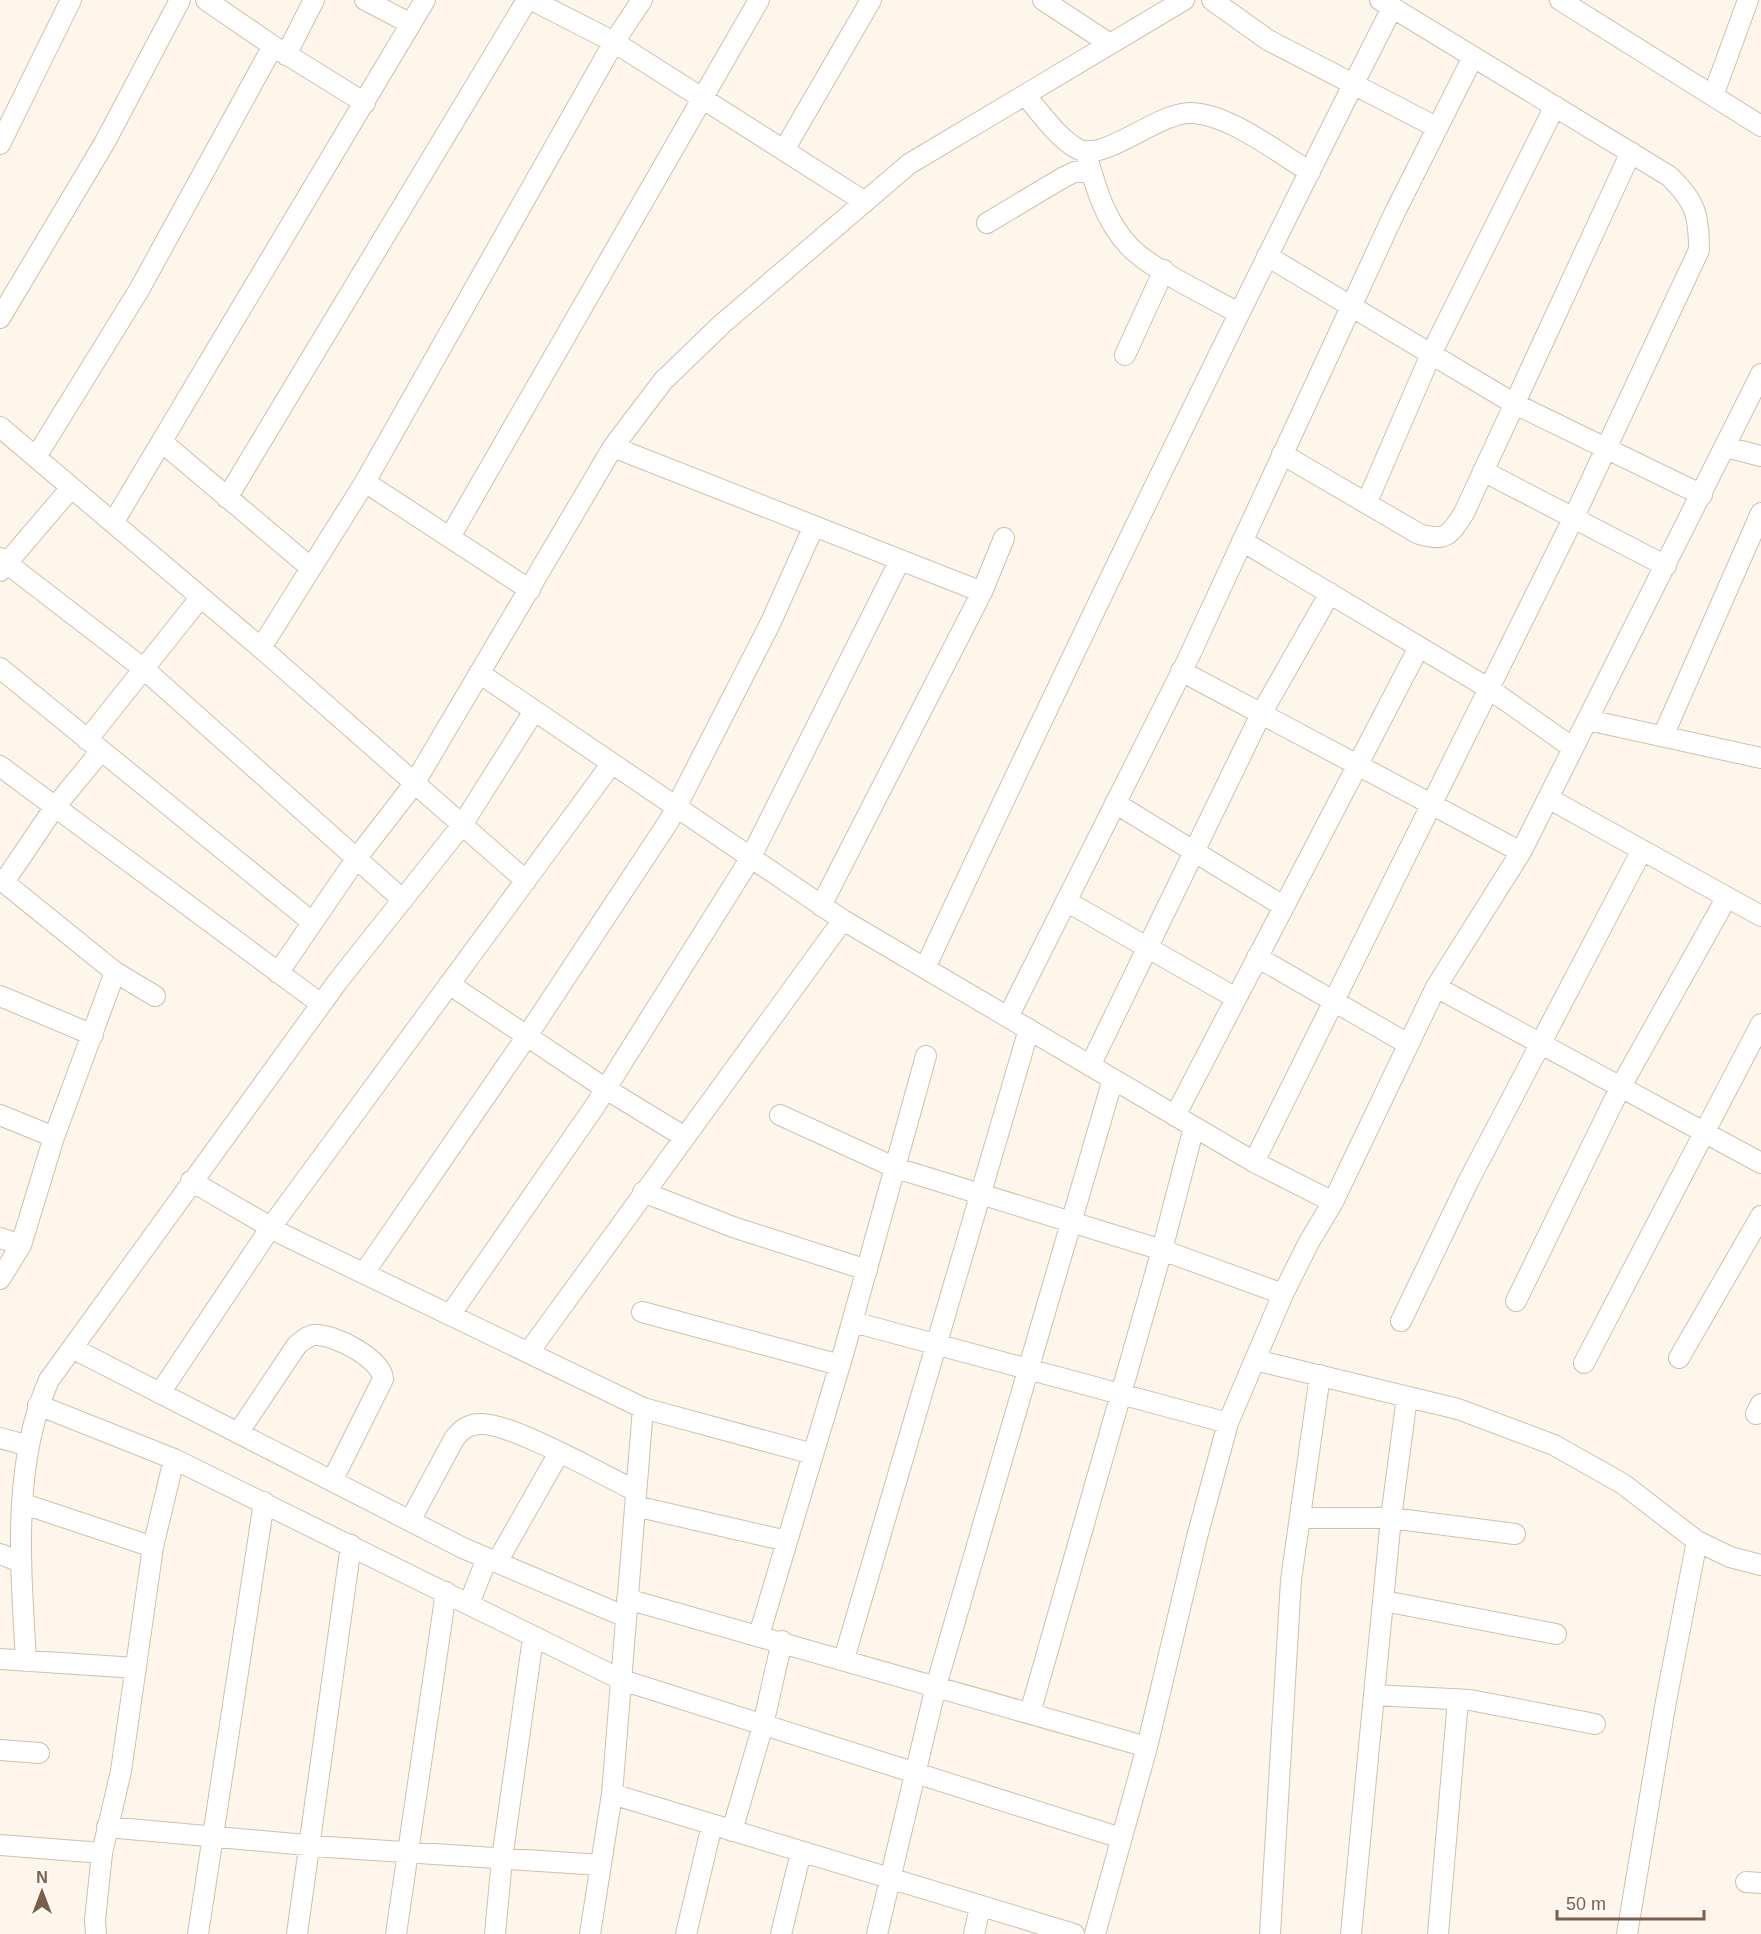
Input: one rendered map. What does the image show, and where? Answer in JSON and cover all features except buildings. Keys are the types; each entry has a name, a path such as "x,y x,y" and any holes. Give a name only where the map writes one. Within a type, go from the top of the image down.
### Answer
{"street":[{"path":"0,144 70,0"},
{"path":"206,0 279,51 365,103"},
{"path":"36,457 139,290 279,51 314,0"},
{"path":"365,0 411,24"},
{"path":"114,523 425,0"},
{"path":"227,498 527,0"},
{"path":"532,0 614,42 704,97 865,202"},
{"path":"261,648 365,482 614,42 642,0"},
{"path":"450,537 759,0"},
{"path":"784,150 871,0"},
{"path":"1043,0 1110,44"},
{"path":"278,973 356,858 414,784 613,447 663,381 722,324 909,164 1184,0"},
{"path":"1212,0 1268,40 1436,127"},
{"path":"1560,0 1761,126"},
{"path":"1713,96 1748,0"},
{"path":"0,318 105,142 172,3"},
{"path":"925,968 1072,655 1238,313 1353,86 1386,4 1669,176 1689,197 1700,223 1700,250 1607,448 1254,1162"},
{"path":"1008,1017 1181,671 1436,127 1473,57"},
{"path":"1024,95 1088,161 1098,194 1112,223 1128,245 1164,270 1238,313"},
{"path":"1367,502 1431,354 1555,106"},
{"path":"987,223 1075,172 1098,151 1157,121 1176,114 1191,113 1216,117 1310,172"},
{"path":"1282,454 1419,534 1435,539 1444,537 1453,530 1464,513 1631,152"},
{"path":"1267,256 1514,403 1702,495"},
{"path":"1125,355 1164,270"},
{"path":"1095,1934 1147,1747 1197,1537 1228,1423 1283,1294 1309,1242 1333,1202 1436,987 1521,852 1761,374"},
{"path":"0,426 261,648 526,881"},
{"path":"162,442 311,568"},
{"path":"613,447 982,592"},
{"path":"1726,447 1761,456"},
{"path":"1483,471 1666,566"},
{"path":"365,482 530,590"},
{"path":"71,488 2,564 144,669 403,900"},
{"path":"1663,736 1761,513"},
{"path":"364,1273 526,1036 675,809 770,624 814,526"},
{"path":"821,906 982,592 1004,537"},
{"path":"1242,541 1488,688 1573,748"},
{"path":"450,1315 606,1089 750,860 900,560"},
{"path":"1090,1066 1261,714 1330,593"},
{"path":"156,996 115,972 2,880 54,808 144,669 200,598"},
{"path":"1175,1116 1356,764 1419,647"},
{"path":"0,668 312,922"},
{"path":"1181,671 1521,852"},
{"path":"479,674 612,763 750,860 843,920 1254,1162 1333,1202"},
{"path":"26,1660 21,1562 28,1446 38,1405 50,1380 191,1181 321,1004 462,825 534,711"},
{"path":"1588,720 1761,758"},
{"path":"160,1393 271,1227 612,763"},
{"path":"0,766 321,1004"},
{"path":"1548,798 1761,916"},
{"path":"1115,803 1283,906"},
{"path":"1401,1321 1468,1182 1642,850"},
{"path":"1516,1301 1620,1088 1727,897"},
{"path":"1066,901 1236,998"},
{"path":"528,1353 683,1136 843,920"},
{"path":"1257,957 1408,1044"},
{"path":"0,1279 21,1245 54,1137 115,972"},
{"path":"449,984 606,1089 683,1136"},
{"path":"1436,987 1761,1163"},
{"path":"0,996 93,1035"},
{"path":"1584,1363 1761,1024"},
{"path":"844,1659 1029,1029"},
{"path":"759,1635 853,1322 926,1056"},
{"path":"877,1934 888,1878 936,1686 1113,1079"},
{"path":"0,1115 54,1137"},
{"path":"780,1115 896,1168 1073,1221 1162,1250 1283,1294"},
{"path":"1030,1713 1162,1250 1194,1127"},
{"path":"191,1181 271,1227 643,1408 813,1454"},
{"path":"643,1192 732,1227 867,1270"},
{"path":"1678,1358 1761,1216"},
{"path":"0,1238 21,1245"},
{"path":"642,1312 840,1365"},
{"path":"853,1322 1228,1423"},
{"path":"238,1433 297,1345 304,1339 314,1335 327,1337 360,1352 377,1364 383,1372 383,1379 332,1481"},
{"path":"72,1348 410,1521 492,1560 627,1608 782,1641 1147,1747"},
{"path":"1256,1360 1458,1409 1554,1445 1623,1484 1697,1541 1730,1557 1761,1565"},
{"path":"1270,1934 1291,1580 1320,1375"},
{"path":"1351,1934 1391,1518 1407,1397"},
{"path":"38,1405 174,1459 622,1680 1121,1838"},
{"path":"590,1934 612,1794 643,1408"},
{"path":"410,1521 462,1429 483,1423 511,1430 559,1454 636,1498 787,1541"},
{"path":"0,1438 28,1446"},
{"path":"469,1604 492,1560 559,1454"},
{"path":"96,1934 95,1920 102,1853 121,1771 153,1547 174,1459"},
{"path":"198,1934 264,1502"},
{"path":"24,1504 153,1547"},
{"path":"1300,1518 1391,1518 1515,1534"},
{"path":"1627,1934 1666,1701 1697,1541"},
{"path":"297,1934 351,1545"},
{"path":"0,1554 21,1562"},
{"path":"396,1934 446,1592"},
{"path":"1384,1601 1556,1634"},
{"path":"495,1934 502,1860 533,1638"},
{"path":"732,1831 763,1725 782,1641"},
{"path":"0,1659 135,1668"},
{"path":"1374,1695 1458,1700 1594,1724"},
{"path":"1438,1934 1458,1700"},
{"path":"0,1750 39,1753"},
{"path":"612,1794 1074,1934"},
{"path":"686,1934 712,1825"},
{"path":"107,1827 309,1846 601,1865"},
{"path":"0,1845 102,1853"},
{"path":"781,1934 801,1852"},
{"path":"974,1934 980,1906"}]}
